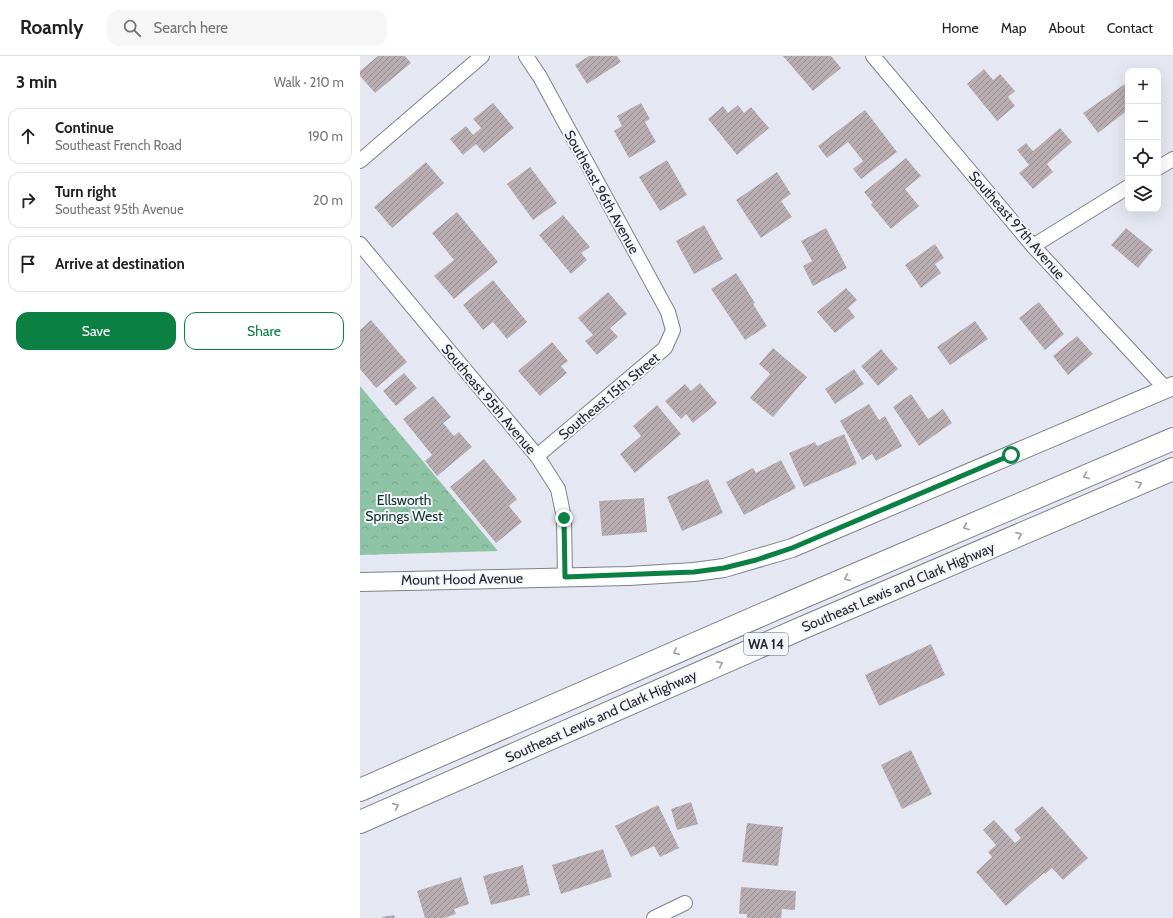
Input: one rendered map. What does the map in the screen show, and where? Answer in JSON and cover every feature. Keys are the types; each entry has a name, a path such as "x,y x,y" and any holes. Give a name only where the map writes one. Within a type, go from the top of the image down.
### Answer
{"highway":[{"name":"Southeast Lewis and Clark Highway","path":"360,790 1173,438"},
{"name":"Southeast Lewis and Clark Highway","path":"360,822 802,628 1173,469"}],"street":[{"path":"360,161 482,56"},
{"name":"Southeast 96th Avenue","path":"526,56 540,78 668,312 673,330"},
{"name":"Southeast 97th Avenue","path":"873,56 1033,246 1170,388"},
{"path":"1161,166 1173,159"},
{"path":"1033,246 1125,189"},
{"name":"Southeast 95th Avenue","path":"360,244 537,456 558,489 564,518 565,577"},
{"name":"Southeast 15th Street","path":"537,456 665,348 673,330"},
{"name":"Mount Hood Avenue","path":"360,582 565,577 694,572 724,568 756,560 792,548 1170,388"},
{"path":"654,918 685,903"}],"green space":[{"name":"Ellsworth Springs West","path":"360,386 498,551 360,555"}],"building":[{"path":"378,56 405,56 411,63 375,93 360,76 360,71"},
{"path":"589,56 617,56 621,62 587,84 575,65"},
{"path":"783,56 831,56 841,68 813,91"},
{"path":"984,69 993,80 1000,74 1015,91 1008,97 1015,106 997,121 967,84"},
{"path":"1125,84 1125,112 1098,133 1083,113"},
{"path":"493,103 514,128 484,153 476,144 463,155 450,139 466,126 473,135 481,128 473,119"},
{"path":"641,103 650,119 645,122 656,142 629,158 614,131 622,126 617,116"},
{"path":"738,105 744,113 751,107 769,128 737,155 708,119 723,106 728,113"},
{"path":"865,110 897,152 861,179 853,169 863,161 848,142 827,158 818,146"},
{"path":"1060,128 1072,142 1047,164 1053,172 1033,189 1019,173 1029,165 1017,150 1026,143 1033,151"},
{"path":"906,158 921,176 905,189 919,206 891,229 871,205 873,203 864,192"},
{"path":"667,160 687,195 660,211 639,177"},
{"path":"426,162 444,183 392,228 374,207"},
{"path":"530,167 557,203 533,220 507,184"},
{"path":"777,172 791,194 781,201 792,217 761,238 736,200"},
{"path":"457,212 498,262 454,299 434,276 454,260 432,233"},
{"path":"563,215 590,247 581,253 587,260 571,274 539,235"},
{"path":"704,225 723,259 694,274 676,241"},
{"path":"826,228 847,268 813,286 803,266 812,261 801,241"},
{"path":"1126,228 1153,250 1138,268 1111,245"},
{"path":"935,244 944,258 935,264 941,273 921,288 905,265"},
{"path":"736,273 755,303 753,304 767,326 745,340 711,289"},
{"path":"493,280 527,322 507,339 493,322 483,330 463,305"},
{"path":"846,288 857,300 848,308 855,317 835,333 817,312"},
{"path":"608,292 627,314 610,328 618,337 597,355 585,341 593,335 578,318"},
{"path":"1039,302 1064,334 1045,350 1019,318"},
{"path":"371,320 407,362 376,388 360,369 360,330"},
{"path":"975,321 988,339 950,365 937,347"},
{"path":"1077,336 1093,354 1068,375 1053,356"},
{"path":"552,342 568,361 561,366 567,373 540,396 518,371"},
{"path":"773,348 807,377 773,417 750,398 770,374 759,364"},
{"path":"881,349 898,369 878,386 861,366"},
{"path":"854,369 864,384 835,404 825,389"},
{"path":"404,373 417,388 396,406 383,391"},
{"path":"700,383 717,403 693,423 686,414 681,419 665,401 685,384 691,391"},
{"path":"911,394 928,419 943,409 952,423 919,446 893,407"},
{"path":"433,396 451,417 443,423 454,436 459,432 472,447 437,476 425,461 432,455 403,419"},
{"path":"869,404 879,420 885,416 902,446 876,461 872,454 862,460 840,421"},
{"path":"657,405 681,434 635,473 620,454 641,436 633,426"},
{"path":"844,434 857,464 804,487 789,453 815,442 817,446"},
{"path":"484,459 517,499 509,506 522,522 496,543 450,487"},
{"path":"781,460 796,488 744,515 726,482 753,468 756,473"},
{"path":"708,479 723,513 682,531 667,497"},
{"path":"644,498 647,532 602,536 599,501"},
{"path":"931,644 945,675 879,706 865,675"},
{"path":"911,750 932,794 902,809 881,765"},
{"path":"691,802 698,824 677,830 671,809"},
{"path":"658,805 679,848 660,857 654,846 631,857 615,826"},
{"path":"1042,806 1088,858 1063,880 1052,868 1045,874 1044,873 1006,906 976,872 992,857 988,852 996,845 983,830 994,820 1015,843 1021,838 1014,830"},
{"path":"747,823 783,827 778,866 742,862"},
{"path":"603,849 612,877 561,894 552,865"},
{"path":"523,865 530,895 491,905 483,876"},
{"path":"461,877 469,904 454,909 456,914 444,918 425,918 417,891"},
{"path":"741,887 796,891 795,910 782,909 781,918 747,918 747,914 739,914"},
{"path":"394,915 395,918 382,918 382,917"}],"route":[{"path":"564,518 565,577 628,576 694,572 724,568 756,560 792,548 1011,455"}]}
